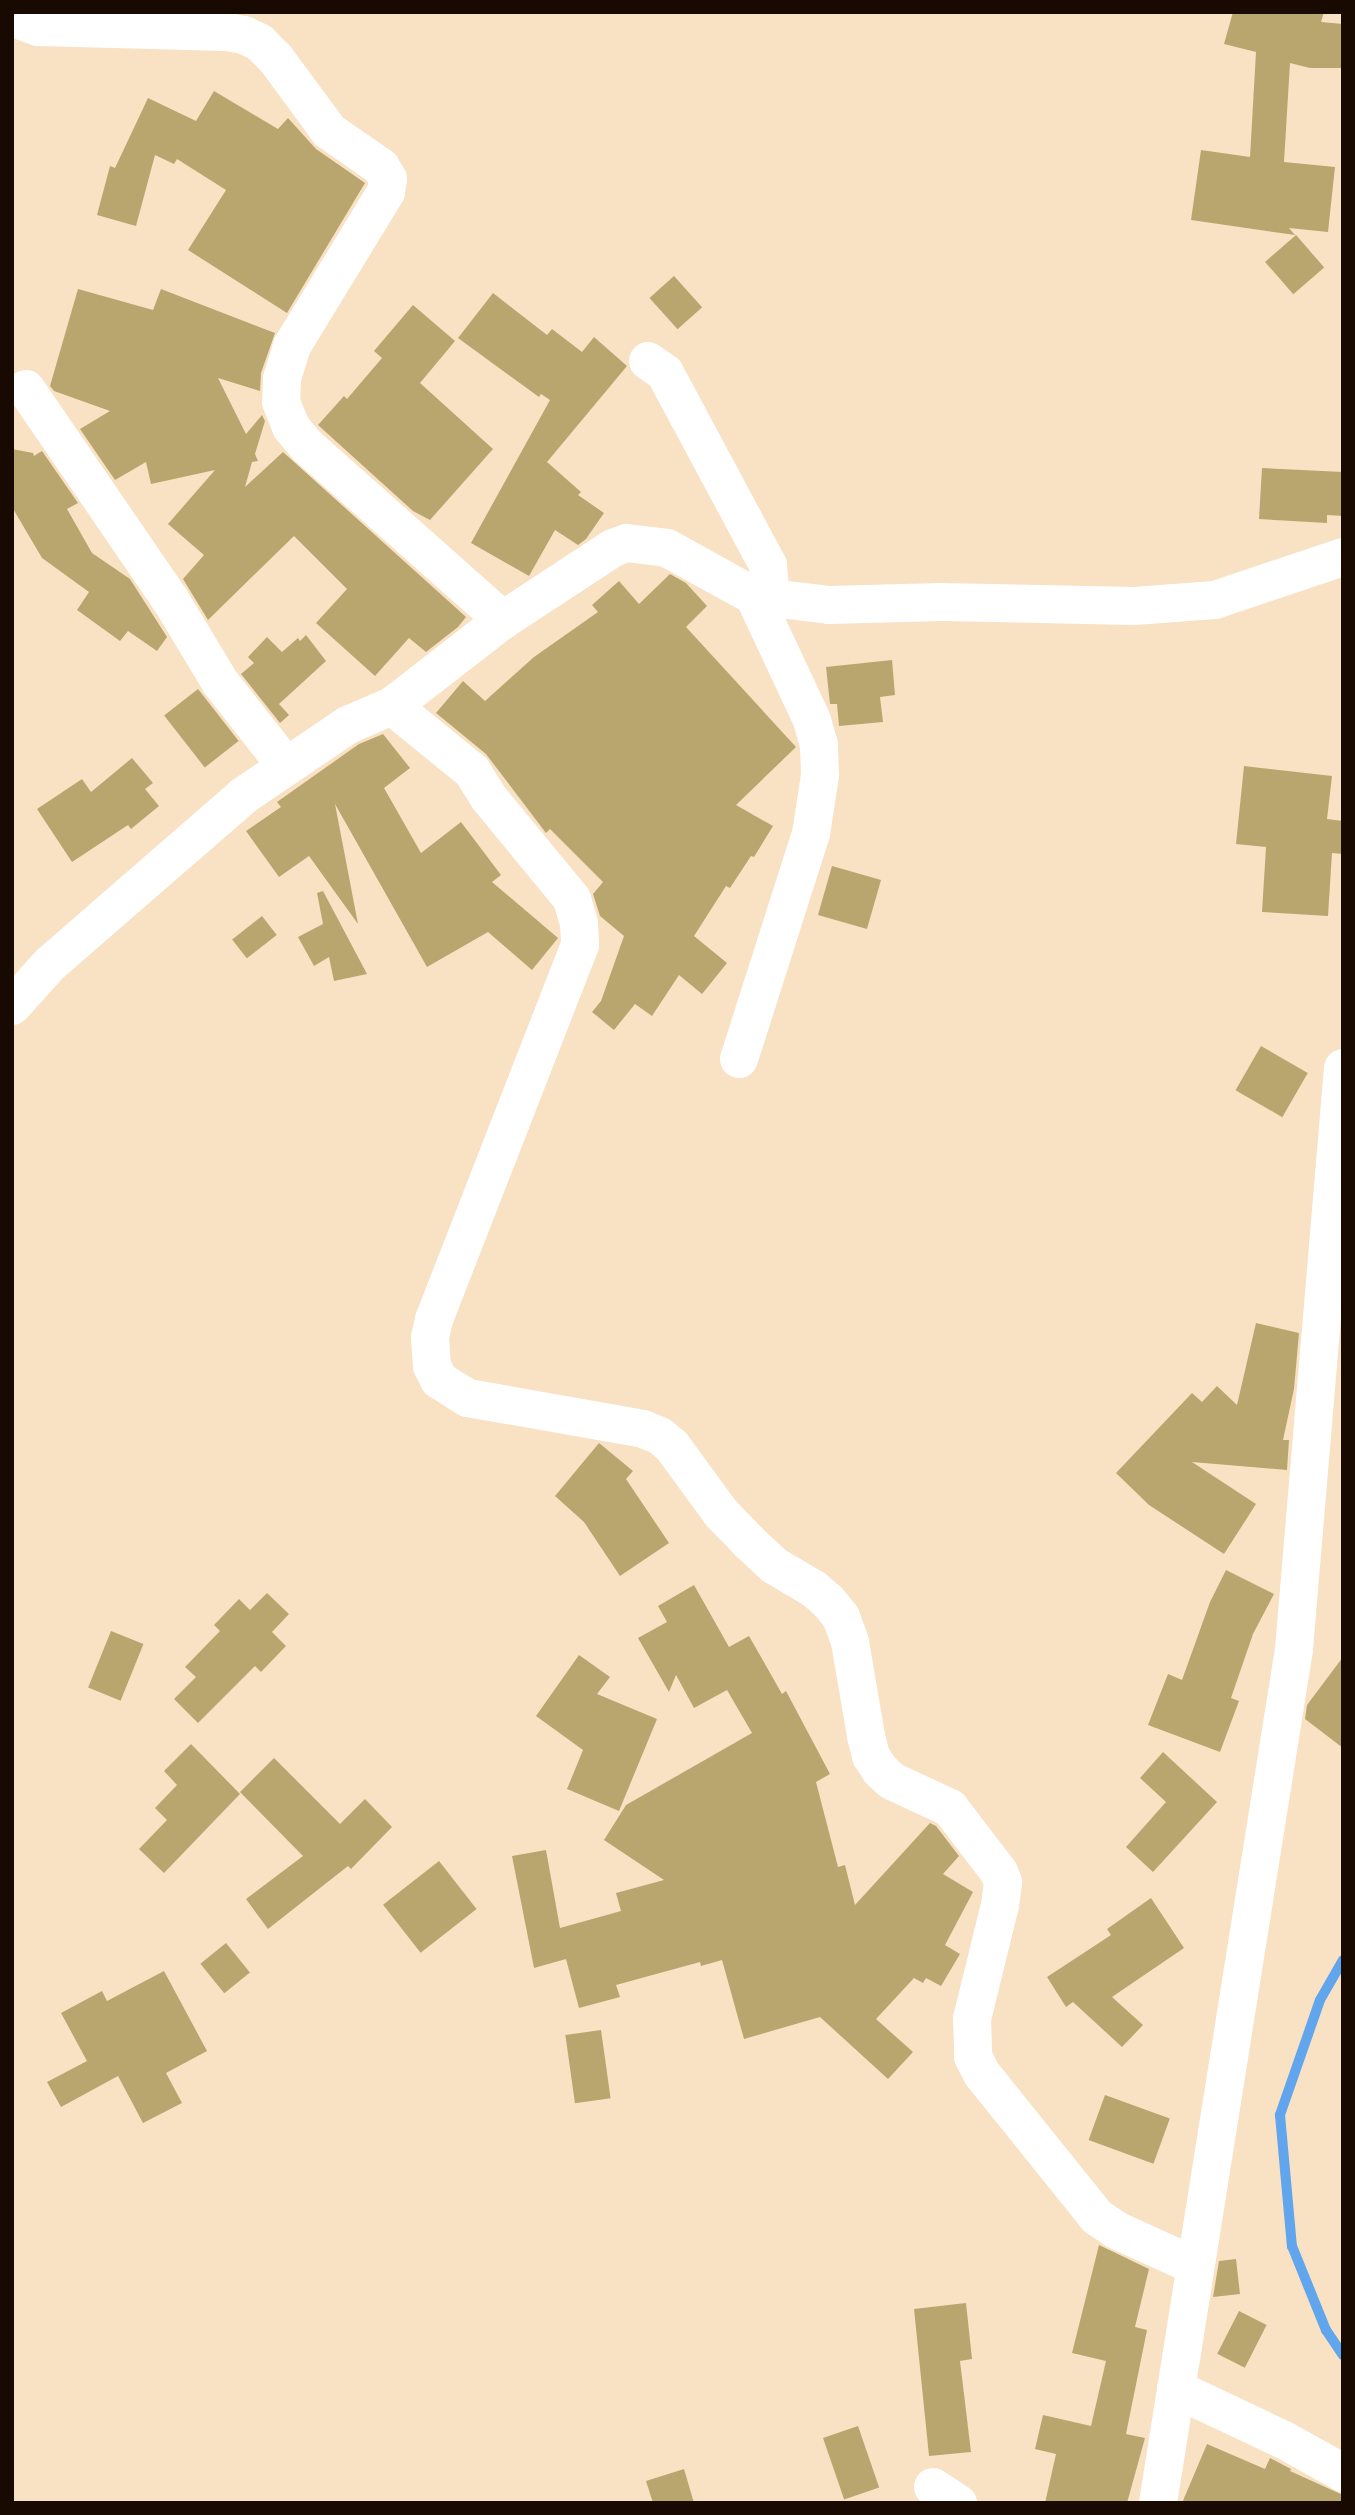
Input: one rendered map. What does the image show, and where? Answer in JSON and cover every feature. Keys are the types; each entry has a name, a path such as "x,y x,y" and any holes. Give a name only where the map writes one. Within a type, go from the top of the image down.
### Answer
{"street":[{"path":"15,12 24,22 37,27 227,32 244,35 259,43 276,59 329,131 381,167 388,179 386,192 292,346 282,379 281,402 291,427 308,447 503,620"},
{"path":"648,362 665,373 768,565 763,598 812,720 819,746 820,775 811,834 739,1059"},
{"path":"26,389 170,599 220,682 286,766"},
{"path":"12,1006 60,955 243,796 348,725 392,706 503,620 613,548 627,543 667,548 763,598 829,606 941,602 1134,606 1215,600 1343,556"},
{"path":"392,706 472,771 489,798 572,899 579,923 580,945 434,1320 430,1354 439,1380 468,1398 643,1429 660,1436 672,1446 722,1513 749,1542 775,1566 814,1589 828,1601 841,1617 850,1642 871,1756 880,1770 892,1781 942,1803 957,1815 999,1872 1003,1882 1000,1905 972,2018 973,2057 982,2074 1097,2217 1116,2230 1195,2266"},
{"path":"1158,2503 1294,1649 1343,1068"},
{"path":"1175,2389 1284,2440 1343,2473"}],"building":[{"path":"1233,12 1324,12 1321,22 1343,24 1343,68 1310,68 1290,63 1284,162 1335,167 1328,232 1289,228 1295,235 1191,220 1201,150 1250,157 1256,52 1224,44"},
{"path":"214,91 278,129 288,118 316,149 365,183 287,313 188,250 226,190 177,159 174,164 155,155 136,226 97,215 110,166 115,168 148,98 196,121"},
{"path":"1296,235 1324,267 1293,294 1265,262"},
{"path":"674,276 702,307 678,329 649,298"},
{"path":"78,289 153,310 161,289 275,333 261,373 260,391 218,378 246,434 262,415 265,421 255,454 258,461 252,462 245,487 283,452 466,617 458,627 426,652 409,638 375,676 316,623 347,589 294,536 208,620 183,579 204,555 168,524 215,470 151,484 146,462 115,480 80,429 110,411 54,391 50,386"},
{"path":"493,293 547,335 552,329 582,352 594,337 627,366 547,462 581,492 578,495 604,513 586,539 578,545 555,530 529,576 471,543 550,400 541,394 539,397 458,338"},
{"path":"413,305 455,341 420,383 493,449 430,520 413,511 318,425 344,396 347,399 382,358 374,351"},
{"path":"12,449 33,453 34,456 42,451 78,503 67,509 92,553 130,579 167,637 157,651 128,631 120,641 77,610 89,592 42,558 12,507"},
{"path":"1262,468 1343,472 1343,516 1327,515 1327,523 1259,519"},
{"path":"670,574 686,583 707,606 686,627 796,747 736,805 773,826 730,888 726,886 694,936 727,963 702,994 679,975 652,1016 635,1004 614,1030 592,1012 601,1001 624,936 600,916 593,894 603,882 550,829 546,833 486,754 436,713 463,681 485,701 534,657 598,612 592,605 619,581 639,604"},
{"path":"306,635 326,661 279,704 289,715 280,723 241,674 254,663 248,657 267,637 282,652 298,638 300,641"},
{"path":"892,660 895,695 880,697 883,722 839,726 837,704 830,704 826,667"},
{"path":"198,689 239,741 205,767 164,715"},
{"path":"383,734 410,768 384,788 421,853 461,822 501,875 492,882 558,938 532,970 488,932 427,967 335,804 358,924 309,856 279,877 246,831 281,807 277,802 359,744"},
{"path":"132,758 153,783 145,789 159,806 131,829 128,825 72,862 37,809 82,779 91,792"},
{"path":"1244,766 1332,776 1327,819 1343,821 1343,854 1332,853 1328,916 1262,912 1266,847 1236,844"},
{"path":"832,866 881,880 867,929 818,915"},
{"path":"323,891 367,974 334,981 329,957 314,966 298,937 323,924 317,893"},
{"path":"262,916 277,935 247,958 232,939"},
{"path":"1261,1046 1308,1073 1282,1117 1236,1090"},
{"path":"1256,1323 1299,1333 1294,1389 1283,1440 1289,1440 1287,1470 1192,1462 1256,1504 1224,1554 1149,1505 1116,1473 1192,1393 1202,1402 1217,1386 1237,1405"},
{"path":"599,1443 633,1471 626,1479 669,1543 620,1576 584,1522 555,1496"},
{"path":"1226,1570 1274,1594 1253,1634 1231,1698 1239,1701 1220,1752 1148,1725 1168,1674 1182,1680 1210,1602"},
{"path":"694,1585 729,1647 749,1636 782,1694 786,1691 830,1774 816,1782 838,1867 845,1865 855,1905 930,1823 936,1826 959,1856 943,1874 973,1892 945,1945 960,1954 941,1986 926,1978 923,1983 914,1978 876,2019 913,2052 888,2079 820,2017 744,2039 722,1960 701,1966 700,1962 616,1985 620,1997 579,2008 566,1959 534,1968 512,1856 546,1850 560,1928 621,1911 616,1893 664,1880 604,1840 626,1805 752,1733 727,1690 694,1708 676,1675 669,1692 638,1638 667,1622 658,1606"},
{"path":"267,1593 289,1614 272,1632 286,1646 261,1672 255,1666 198,1723 174,1699 196,1677 185,1667 220,1631 214,1625 239,1599 250,1610"},
{"path":"111,1631 143,1644 121,1701 88,1688"},
{"path":"579,1655 610,1677 597,1694 657,1719 619,1811 567,1789 583,1750 536,1716"},
{"path":"1343,1657 1343,1748 1305,1719 1307,1705"},
{"path":"191,1744 240,1794 164,1873 139,1849 167,1820 155,1808 177,1785 164,1771"},
{"path":"1163,1752 1217,1802 1153,1872 1126,1847 1166,1802 1140,1778"},
{"path":"274,1758 340,1824 365,1799 392,1827 351,1869 348,1866 268,1929 246,1899 303,1856 240,1792"},
{"path":"439,1861 477,1909 421,1953 383,1905"},
{"path":"1151,1898 1184,1948 1112,1997 1143,2025 1122,2047 1073,2002 1066,2007 1047,1977 1111,1935 1107,1929"},
{"path":"226,1943 250,1973 224,1993 200,1964"},
{"path":"164,1971 207,2051 166,2073 182,2103 143,2123 118,2076 61,2107 47,2082 87,2061 61,2013 102,1991 107,2001"},
{"path":"601,2030 611,2098 575,2103 565,2035"},
{"path":"1105,2095 1170,2119 1153,2164 1089,2140"},
{"path":"1099,2245 1149,2269 1135,2327 1147,2330 1126,2434 1145,2438 1127,2503 1045,2503 1056,2454 1035,2449 1043,2415 1091,2426 1106,2361 1072,2353"},
{"path":"1236,2259 1240,2294 1213,2297 1219,2261"},
{"path":"966,2303 972,2359 960,2361 971,2452 929,2456 914,2309"},
{"path":"1239,2311 1267,2325 1245,2368 1217,2354"},
{"path":"858,2426 879,2487 844,2500 823,2438"},
{"path":"1207,2444 1265,2469 1270,2458 1291,2469 1290,2471 1343,2495 1343,2503 1182,2503"},
{"path":"684,2469 694,2503 653,2503 646,2481"}],"waterway":[{"path":"1343,1960 1320,2000 1280,2115 1292,2246 1326,2330 1343,2355"}]}
